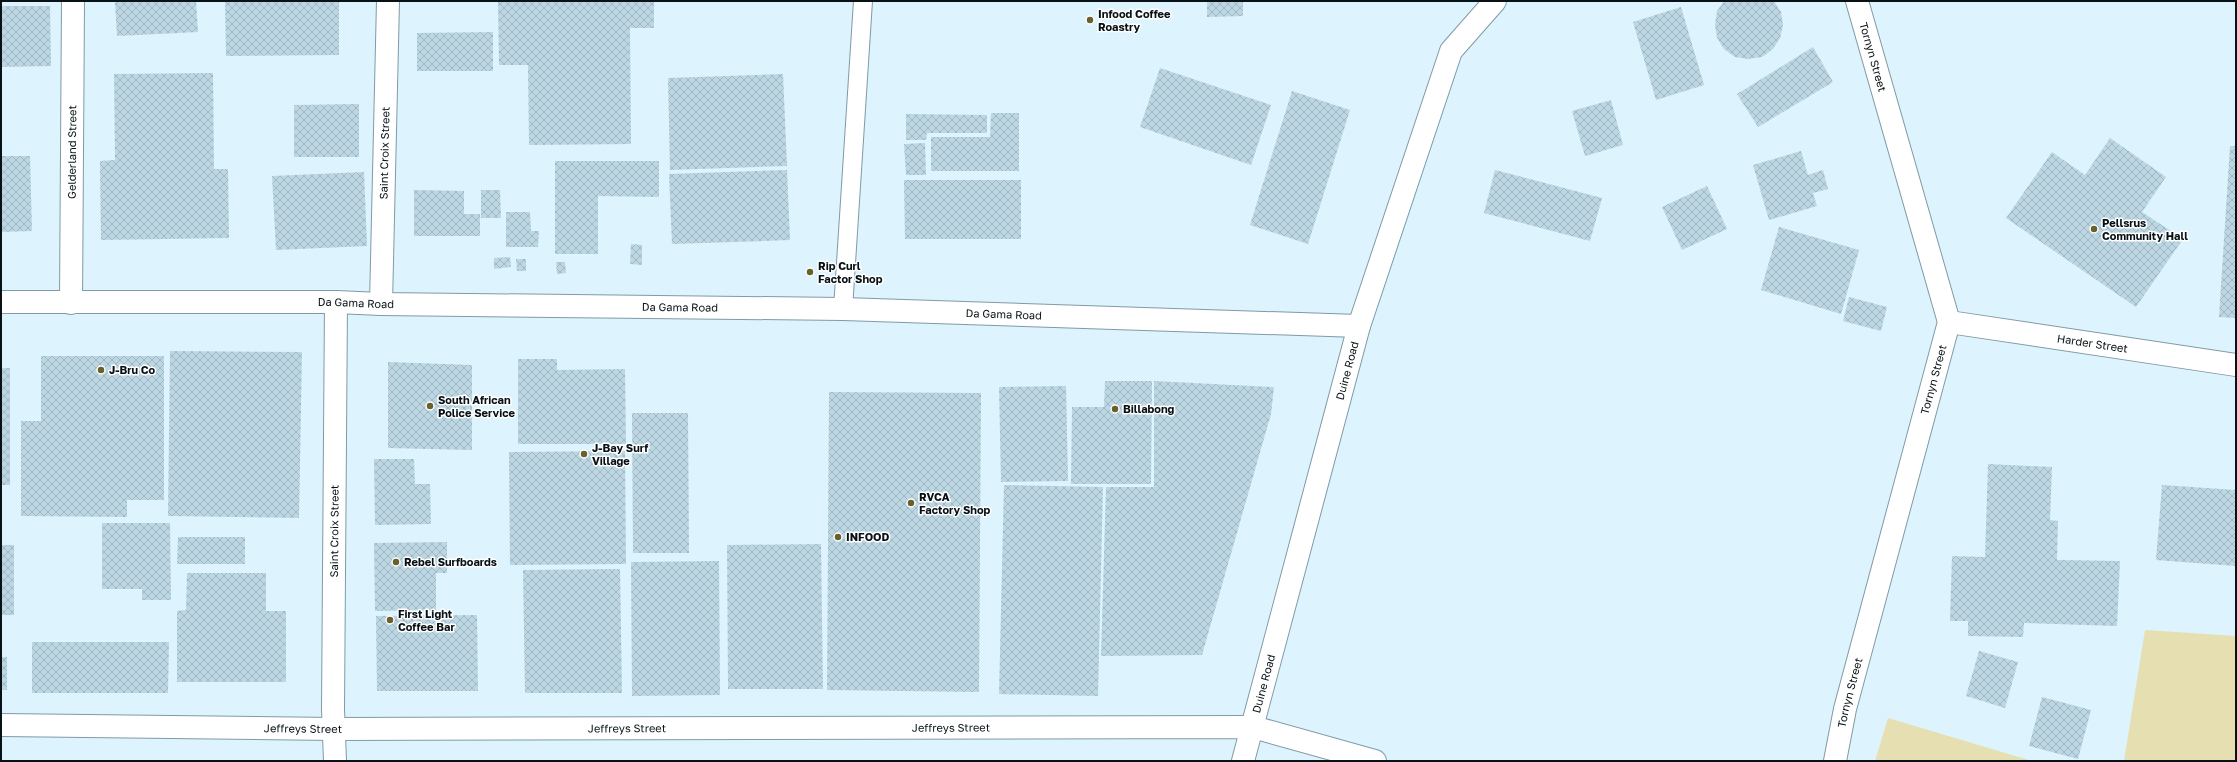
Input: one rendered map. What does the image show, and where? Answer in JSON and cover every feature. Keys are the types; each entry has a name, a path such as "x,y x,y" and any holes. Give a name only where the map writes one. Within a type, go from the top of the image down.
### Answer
{"street":[{"name":"Gelderland Street","path":"71,303 73,1"},
{"name":"Saint Croix Street","path":"381,304 388,1"},
{"name":"Duine Road","path":"1243,761 1359,326 1451,51 1495,1"},
{"name":"Tornyn Street","path":"1835,761 1845,709 1949,322 1857,1"},
{"name":"Da Gama Road","path":"1,302 336,302 381,304 843,309 1359,326"},
{"name":"Saint Croix Street","path":"335,761 333,701 336,302"},
{"name":"Harder Street","path":"1949,322 2236,364"},
{"name":"Jeffreys Street","path":"1,725 334,729 1253,727 1375,761"}],"lane":[{"path":"843,309 863,1"}],"shaded area":[{"path":"2145,630 2236,636 2236,761 2124,761"},
{"path":"1888,718 2032,761 1875,761"}],"building":[{"path":"115,1 196,1 198,32 117,36"},
{"path":"225,1 339,1 339,55 226,56"},
{"path":"498,1 654,1 654,28 630,28 631,144 529,145 528,65 499,65"},
{"path":"1207,1 1243,1 1243,16 1207,17"},
{"path":"1724,1 1774,1 1781,12 1783,25 1780,38 1773,49 1762,57 1748,59 1735,57 1724,49 1717,38 1715,25 1717,11"},
{"path":"1,6 50,6 51,66 1,67"},
{"path":"1681,7 1704,85 1656,100 1633,22"},
{"path":"493,32 493,71 417,71 417,33"},
{"path":"1813,47 1833,82 1758,127 1737,94"},
{"path":"1160,68 1271,105 1251,165 1140,127"},
{"path":"213,73 214,169 228,169 229,238 101,240 100,161 115,160 114,74"},
{"path":"783,74 787,166 670,170 668,78"},
{"path":"1292,91 1350,110 1308,244 1250,225"},
{"path":"1611,100 1623,145 1585,156 1572,111"},
{"path":"359,104 359,157 294,157 294,105"},
{"path":"991,113 1019,113 1019,171 931,171 931,137 990,137"},
{"path":"906,114 987,115 987,133 927,133 926,140 906,140"},
{"name":"Pellsrus Community Hall","path":"2110,138 2166,177 2142,212 2183,239 2136,307 2006,218 2052,152 2085,175"},
{"path":"925,143 926,175 906,175 904,144"},
{"path":"2230,146 2236,146 2236,318 2219,317"},
{"path":"1801,151 1808,175 1823,170 1828,189 1813,193 1817,206 1769,220 1753,165"},
{"path":"1,156 30,156 32,231 1,232"},
{"path":"555,161 659,161 659,197 598,196 598,254 555,254"},
{"path":"787,170 790,240 672,244 669,174"},
{"path":"1495,170 1602,198 1590,241 1484,213"},
{"path":"364,172 367,246 276,250 272,176"},
{"path":"904,180 1021,180 1021,239 905,239"},
{"path":"1707,186 1727,229 1682,250 1662,207"},
{"path":"414,190 464,191 464,214 480,214 480,236 414,236"},
{"path":"481,190 500,190 501,218 481,218"},
{"path":"506,212 530,212 531,231 539,231 538,247 506,247"},
{"path":"1779,227 1859,250 1841,314 1761,290"},
{"path":"631,244 642,245 642,265 630,264"},
{"path":"510,257 511,267 494,269 494,258"},
{"path":"516,259 526,259 526,271 517,271"},
{"path":"556,262 565,262 566,273 557,274"},
{"path":"1849,297 1887,307 1881,331 1843,321"},
{"path":"170,351 302,352 299,518 168,516"},
{"path":"41,356 164,356 164,500 127,500 127,517 21,516 21,421 41,421"},
{"path":"518,359 557,359 557,370 625,369 626,444 518,444"},
{"name":"South African Police Service","path":"388,362 472,365 472,450 388,448"},
{"path":"1,368 10,368 10,485 1,485"},
{"path":"1105,381 1152,381 1151,484 1071,484 1072,407 1104,407"},
{"path":"1154,381 1274,387 1271,414 1202,655 1101,656 1106,487 1154,487"},
{"path":"1066,386 1068,481 1001,482 999,387"},
{"path":"829,392 981,393 979,692 827,690"},
{"path":"632,413 688,413 689,553 633,553"},
{"path":"625,451 626,564 510,565 509,452"},
{"path":"374,459 414,459 415,484 430,484 431,524 375,525"},
{"path":"1988,464 2052,467 2050,520 2058,521 2057,560 2120,561 2117,626 2024,623 2023,637 1968,636 1968,621 1950,621 1952,556 1985,557"},
{"path":"1004,485 1103,487 1098,696 999,694"},
{"path":"2162,485 2236,490 2236,566 2156,560"},
{"path":"102,523 170,523 171,600 142,600 142,589 102,589"},
{"path":"178,537 245,537 245,564 177,564"},
{"path":"447,542 447,573 436,573 436,610 375,611 374,543"},
{"path":"821,544 823,689 728,689 727,545"},
{"path":"1,545 14,545 14,615 1,615"},
{"path":"719,561 720,695 632,696 631,562"},
{"path":"620,569 622,693 525,693 523,570"},
{"path":"187,573 266,573 266,611 286,611 286,682 177,682 177,611 186,610"},
{"path":"477,615 478,691 377,691 376,616"},
{"path":"32,642 169,642 168,693 32,693"},
{"path":"1979,651 2018,662 2005,708 1966,696"},
{"path":"1,657 7,657 7,690 1,690"},
{"path":"2042,697 2091,710 2078,759 2029,746"}],"place":[{"name":"Infood Coffee Roastry","path":"1090,20"},
{"name":"Pellsrus Community Hall","path":"2094,229"},
{"name":"Rip Curl Factor Shop","path":"810,272"},
{"name":"J-Bru Co","path":"101,370"},
{"name":"South African Police Service","path":"430,406"},
{"name":"Billabong","path":"1115,409"},
{"name":"J-Bay Surf Village","path":"584,454"},
{"name":"RVCA Factory Shop","path":"911,503"},
{"name":"INFOOD","path":"838,537"},
{"name":"Rebel Surfboards","path":"396,562"},
{"name":"First Light Coffee Bar","path":"390,620"}]}
